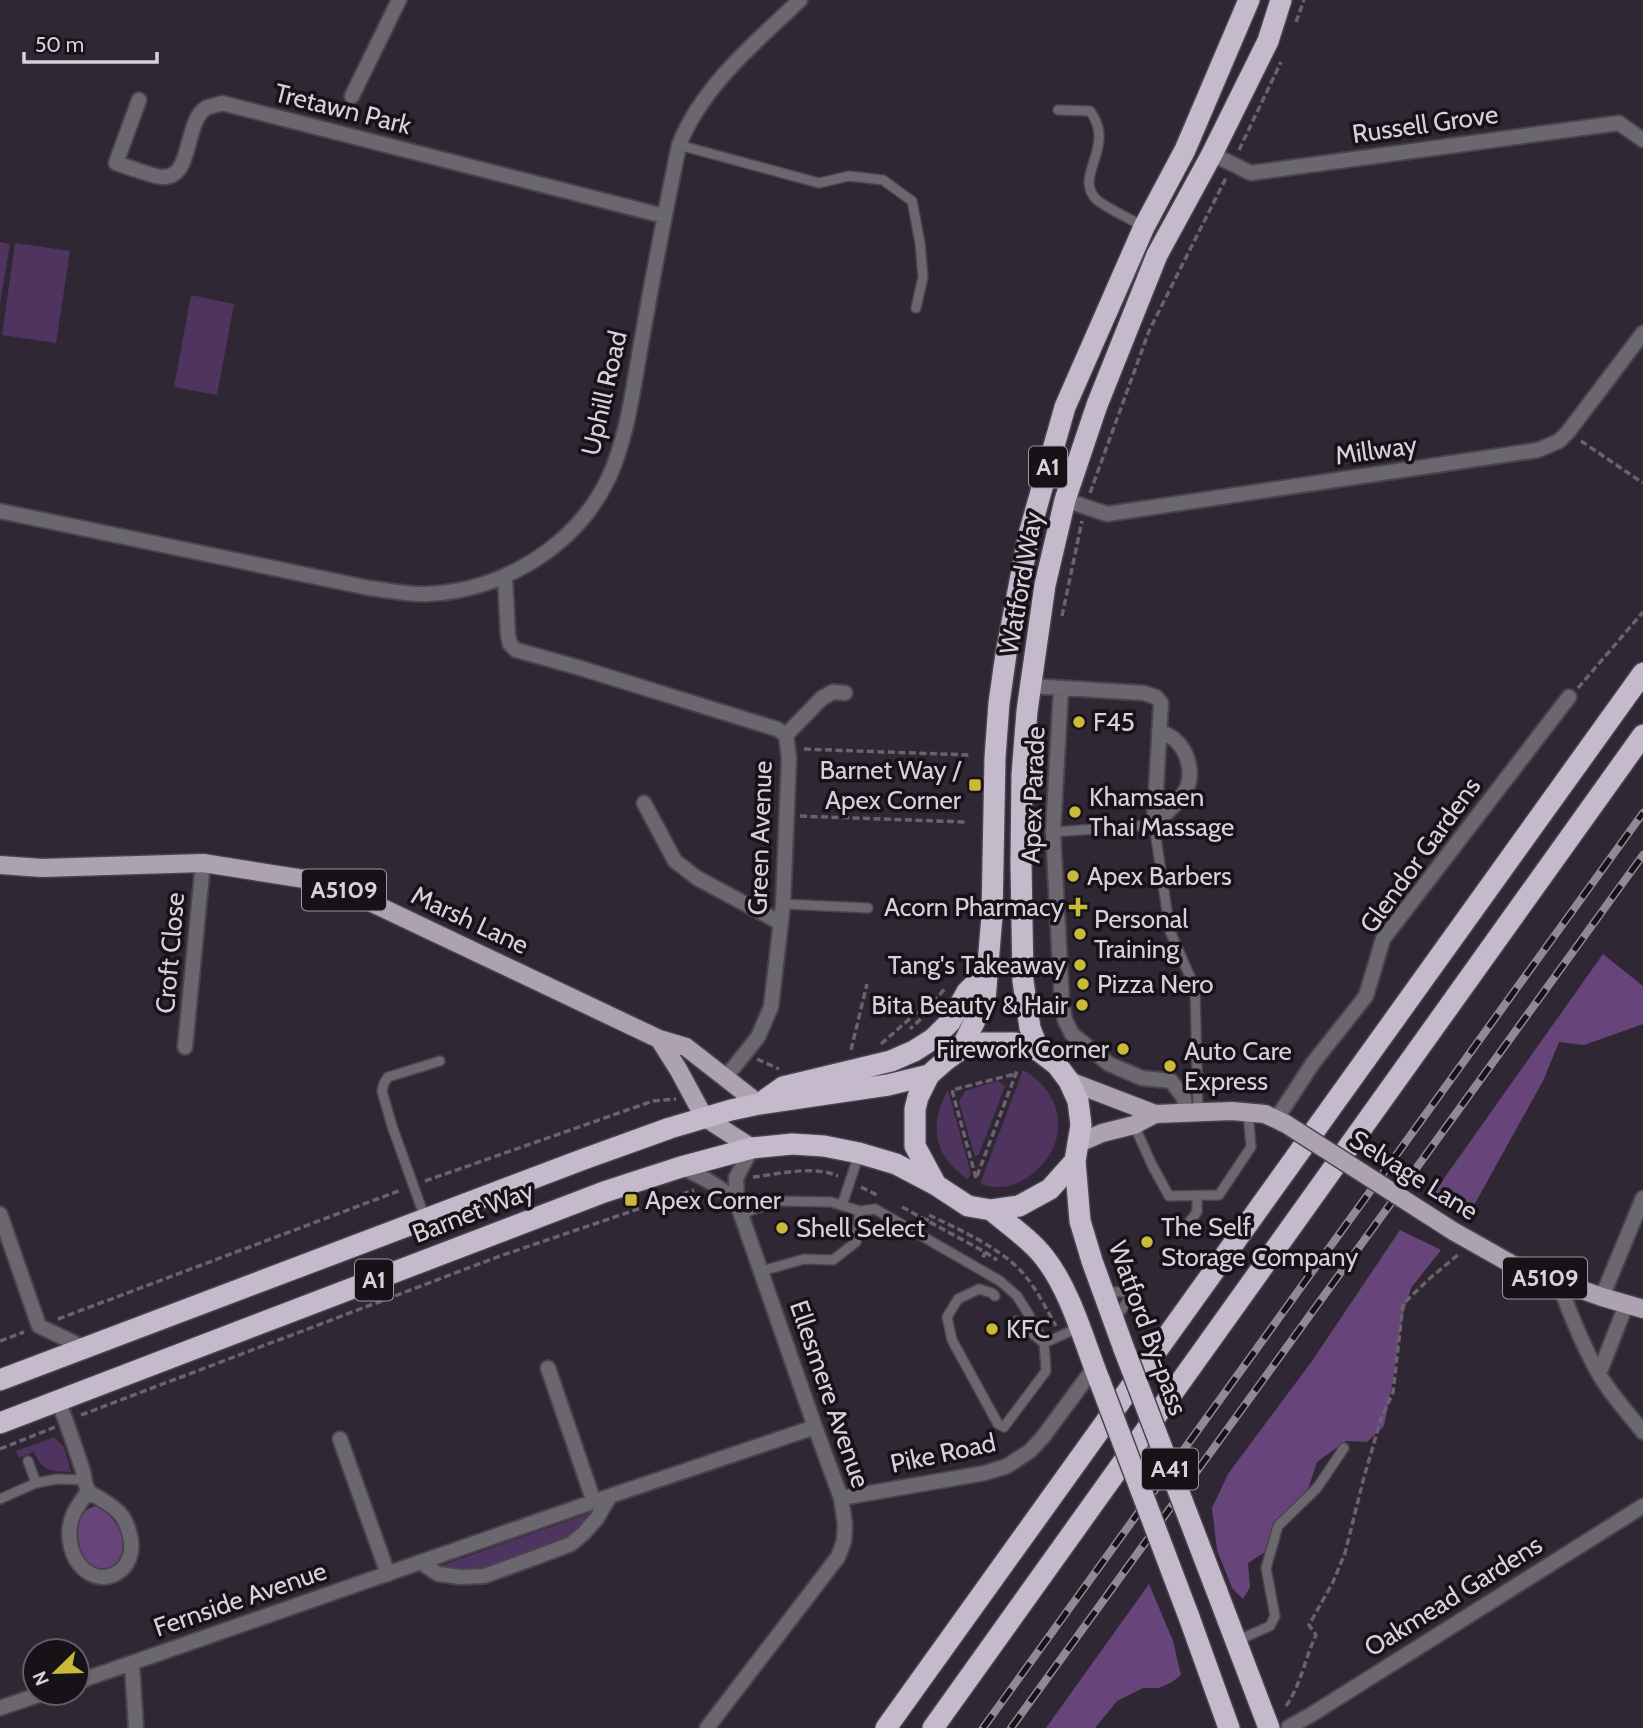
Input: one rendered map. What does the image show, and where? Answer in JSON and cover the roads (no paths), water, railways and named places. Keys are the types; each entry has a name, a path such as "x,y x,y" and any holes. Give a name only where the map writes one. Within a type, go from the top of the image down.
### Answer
{"highway":[{"name":"Watford Way","path":"988,971 999,703 1029,534 1065,407 1144,227 1185,150 1249,0"},
{"name":"Watford Way","path":"1039,1051 1027,1013 1023,968 1021,863 1023,775 1031,686 1045,585 1065,500 1097,405 1157,255 1212,154 1268,41 1281,0"},
{"path":"886,1728 1643,673"},
{"path":"933,1728 1643,735"},
{"name":"A1","path":"961,1049 985,1000 988,971"},
{"name":"A1","path":"759,1104 783,1087 891,1061 914,1051 942,1031 967,992 988,971"},
{"path":"984,1043 1015,1043 1039,1051 1057,1065 1069,1081 1078,1101 1081,1125 1077,1152 1050,1189 1029,1202 991,1210 968,1206 936,1185 915,1146 915,1109 918,1097 929,1075 961,1049 984,1043"},
{"name":"Barnet Way","path":"0,1380 584,1158 704,1117 759,1104 888,1086 929,1075"},
{"name":"Barnet Way","path":"0,1423 604,1192 752,1148 792,1144 824,1146 859,1153 896,1164 936,1185"},
{"name":"Watford By-pass","path":"1077,1152 1080,1221 1102,1292 1235,1641"},
{"name":"A41","path":"991,1210 1029,1241 1058,1276 1080,1328 1229,1728"},
{"name":"A41","path":"1235,1641 1279,1727"}],"main road":[{"name":"Marsh Lane","path":"0,865 43,868 203,863 330,883 659,1039 686,1047 759,1104"},
{"path":"659,1039 704,1117 752,1148"},
{"name":"Selvage Lane","path":"1069,1081 1155,1114 1232,1111 1265,1114 1282,1121 1471,1242 1515,1266 1635,1307"},
{"name":"Selvage Lane","path":"1077,1152 1102,1133 1134,1125 1155,1114"}],"street":[{"path":"352,96 399,0"},
{"name":"Uphill Road","path":"0,511 369,588 425,595 460,591 505,577 545,552 581,522 597,500 610,475 621,443 679,145 698,107 728,70 800,0"},
{"name":"Tretawn Park","path":"139,100 116,163 163,177 176,174 181,167 196,120 206,108 222,103 664,216"},
{"name":"Russell Grove","path":"1212,154 1251,173 1619,123 1643,140"},
{"name":"Millway","path":"1065,500 1107,514 1522,454 1550,446 1568,432 1643,333"},
{"name":"Green Avenue","path":"505,577 508,635 510,644 516,650 777,729 787,742 789,758 783,904 771,1007 758,1037 726,1077"},
{"path":"1031,686 1156,696 1161,703 1154,825"},
{"name":"Apex Parade","path":"1061,688 1053,832 1065,1020 1072,1034 1109,1064 1142,1078 1171,1081 1192,1113"},
{"path":"787,742 822,698 832,692 845,693"},
{"name":"Glendor Gardens","path":"1282,1121 1313,1063 1366,996 1383,939 1569,697"},
{"path":"1154,825 1186,792 1189,778 1189,764 1183,749 1174,738 1159,731"},
{"path":"645,803 675,860 697,878 781,923"},
{"name":"Croft Close","path":"185,1047 203,863"},
{"name":"Ellesmere Avenue","path":"707,1728 838,1557 844,1541 845,1524 841,1498 739,1209 736,1178 752,1148"},
{"path":"681,1167 714,1183 726,1192 739,1209"},
{"path":"1602,1297 1643,1198"},
{"path":"0,1214 39,1326 85,1348"},
{"path":"1559,1283 1570,1315 1599,1374 1612,1395 1643,1432"},
{"path":"1599,1374 1635,1307"},
{"path":"548,1368 594,1502"},
{"name":"Pike Road","path":"841,1498 985,1473 1007,1466 1030,1451 1097,1375"},
{"path":"58,1400 87,1485 120,1511 131,1539 127,1564 119,1573 107,1578 85,1571 75,1559 70,1541 73,1515 87,1485"},
{"name":"Fernside Avenue","path":"91,1677 815,1427"},
{"path":"340,1439 388,1573"},
{"path":"420,1562 438,1574 461,1577 484,1576 534,1559 571,1544 597,1518 610,1496"},
{"name":"Oakmead Gardens","path":"1279,1727 1309,1716 1643,1506"},
{"path":"132,1664 136,1728"},
{"path":"0,1708 21,1701"}],"lane":[{"path":"1058,110 1090,111 1098,121 1099,148 1089,176 1091,191 1097,200 1144,227"},
{"path":"679,145 819,183 849,176 883,180 912,201 923,277 916,308"},
{"path":"1053,832 1154,825 1170,931 1195,988 1192,1113"},
{"path":"783,904 867,908"},
{"path":"425,1219 382,1091 388,1077 440,1061"},
{"path":"1134,1125 1169,1196 1219,1195 1251,1147 1248,1112"},
{"path":"842,1205 859,1153"},
{"path":"1180,1234 1197,1212 1197,1196"},
{"path":"739,1209 776,1201 831,1202 860,1211 875,1209 1000,1282 1017,1296 1044,1343 1046,1371 1004,1427 998,1424 953,1339 947,1317 958,1299 979,1289 995,1296"},
{"path":"762,1271 804,1259 833,1260 856,1241 860,1211"},
{"path":"1102,1292 1124,1292"},
{"path":"1114,1322 1127,1302"},
{"path":"1016,1321 1044,1343"},
{"path":"1044,1343 1080,1328"},
{"path":"1235,1641 1270,1626 1275,1616 1266,1568 1278,1526 1317,1488 1344,1448"},
{"path":"28,1461 36,1483"},
{"path":"0,1499 36,1483 57,1479 87,1485"}],"railway":[{"path":"983,1728 1643,813"},
{"path":"1011,1728 1643,855"}],"place":[{"name":"F45","path":"1079,722"},
{"name":"Barnet Way / Apex Corner","path":"975,785"},
{"name":"Khamsaen Thai Massage","path":"1075,812"},
{"name":"Apex Barbers","path":"1073,876"},
{"name":"Acorn Pharmacy","path":"1078,907"},
{"name":"Personal Training","path":"1080,934"},
{"name":"Tang's Takeaway","path":"1080,965"},
{"name":"Pizza Nero","path":"1083,984"},
{"name":"Bita Beauty & Hair","path":"1082,1005"},
{"name":"Firework Corner","path":"1123,1049"},
{"name":"Auto Care Express","path":"1170,1066"},
{"name":"Apex Corner","path":"631,1200"},
{"name":"Shell Select","path":"782,1228"},
{"name":"The Self Storage Company","path":"1147,1242"},
{"name":"KFC","path":"992,1329"}]}
